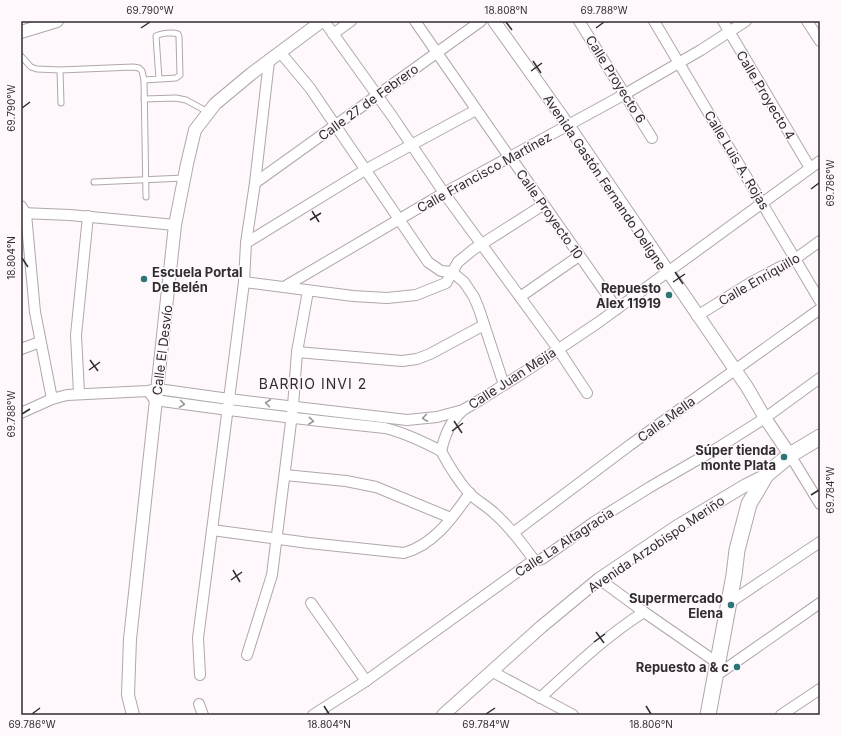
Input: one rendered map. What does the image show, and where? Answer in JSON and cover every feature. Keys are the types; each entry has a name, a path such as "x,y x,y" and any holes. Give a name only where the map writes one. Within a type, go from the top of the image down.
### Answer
{"main road":[{"path":"708,715 718,669 738,550 749,504 766,475 790,455 820,437"}],"street":[{"path":"21,32 57,21"},
{"path":"323,21 377,95 444,193 558,349 587,393"},
{"name":"Calle El Desvío","path":"133,715 128,695 130,639 154,393 175,225 195,130 215,104 269,60 323,21"},
{"path":"333,34 351,21"},
{"name":"Calle Proyecto 10","path":"415,21 617,309"},
{"name":"Calle 27 de Febrero","path":"255,182 481,21"},
{"name":"Avenida Gastón Fernando Deligne","path":"494,21 568,125 697,316 747,387 764,418 790,455 820,504"},
{"name":"Calle Proyecto 6","path":"579,21 652,138"},
{"name":"Calle Luis A. Rojas","path":"654,21 820,301"},
{"name":"Calle Proyecto 4","path":"723,21 810,168"},
{"name":"Calle Francisco Martínez","path":"284,287 398,219 625,94 746,21"},
{"path":"807,21 820,41"},
{"path":"280,52 310,88 428,262 441,271 452,272 464,282 474,297 479,309 504,385"},
{"path":"200,675 198,638 244,282 246,243 255,182 269,60"},
{"path":"246,243 365,170 476,110"},
{"name":"Calle Juan Mejía","path":"21,413 52,399 79,393 154,393 229,399 406,420 437,417 463,410 504,385 617,309 820,161"},
{"path":"244,282 360,297 387,298 416,295 446,283 458,262 481,243 543,204"},
{"path":"52,399 35,312 26,278 22,211 70,214 175,225"},
{"path":"79,393 76,335 88,216"},
{"name":"Calle Enriquillo","path":"697,316 750,283 796,259 820,241"},
{"path":"520,298 579,256"},
{"path":"247,656 272,575 292,419 298,352 308,291"},
{"name":"Calle Mella","path":"514,533 630,445 820,309"},
{"path":"298,352 402,361 417,359 430,354 484,325"},
{"path":"21,349 40,342"},
{"name":"Calle La Altagracia","path":"313,715 366,681 534,560 542,558 600,518 716,449 764,418 820,378"},
{"name":"Calle Juan Mejía","path":"154,393 227,410 292,419 385,428 419,439 441,451"},
{"path":"463,410 454,419 449,427 444,438 441,451 460,482 514,533 534,560"},
{"path":"285,475 346,481 376,488 451,518"},
{"name":"Avenida Arzobispo Meriño","path":"443,715 541,627 599,579 676,527 746,485 766,475"},
{"path":"212,530 309,543 404,553 415,550 436,536 470,493"},
{"path":"729,603 820,542"},
{"path":"599,579 718,669 820,603"},
{"path":"311,604 366,681"},
{"path":"540,698 573,668 644,612"},
{"path":"491,671 574,715"},
{"path":"781,715 820,689"},
{"path":"199,704 203,715"}],"lane":[{"path":"144,80 176,78 180,75 178,34 158,34 156,36 159,79"},
{"path":"21,56 31,67 37,69 60,70 139,68 142,71 144,80 146,197"},
{"path":"60,70 61,103"},
{"path":"144,99 176,98 186,100 208,112"},
{"path":"94,182 184,178"}],"place":[{"name":"Escuela Portal De Belén","path":"144,279"},
{"name":"Repuesto Alex 11919","path":"669,295"},
{"name":"Súper tienda monte Plata","path":"784,457"},
{"name":"Supermercado Elena","path":"731,605"},
{"name":"Repuesto a & c","path":"737,667"}],"district":[{"name":"BARRIO INVI 2","path":"313,384"}]}
